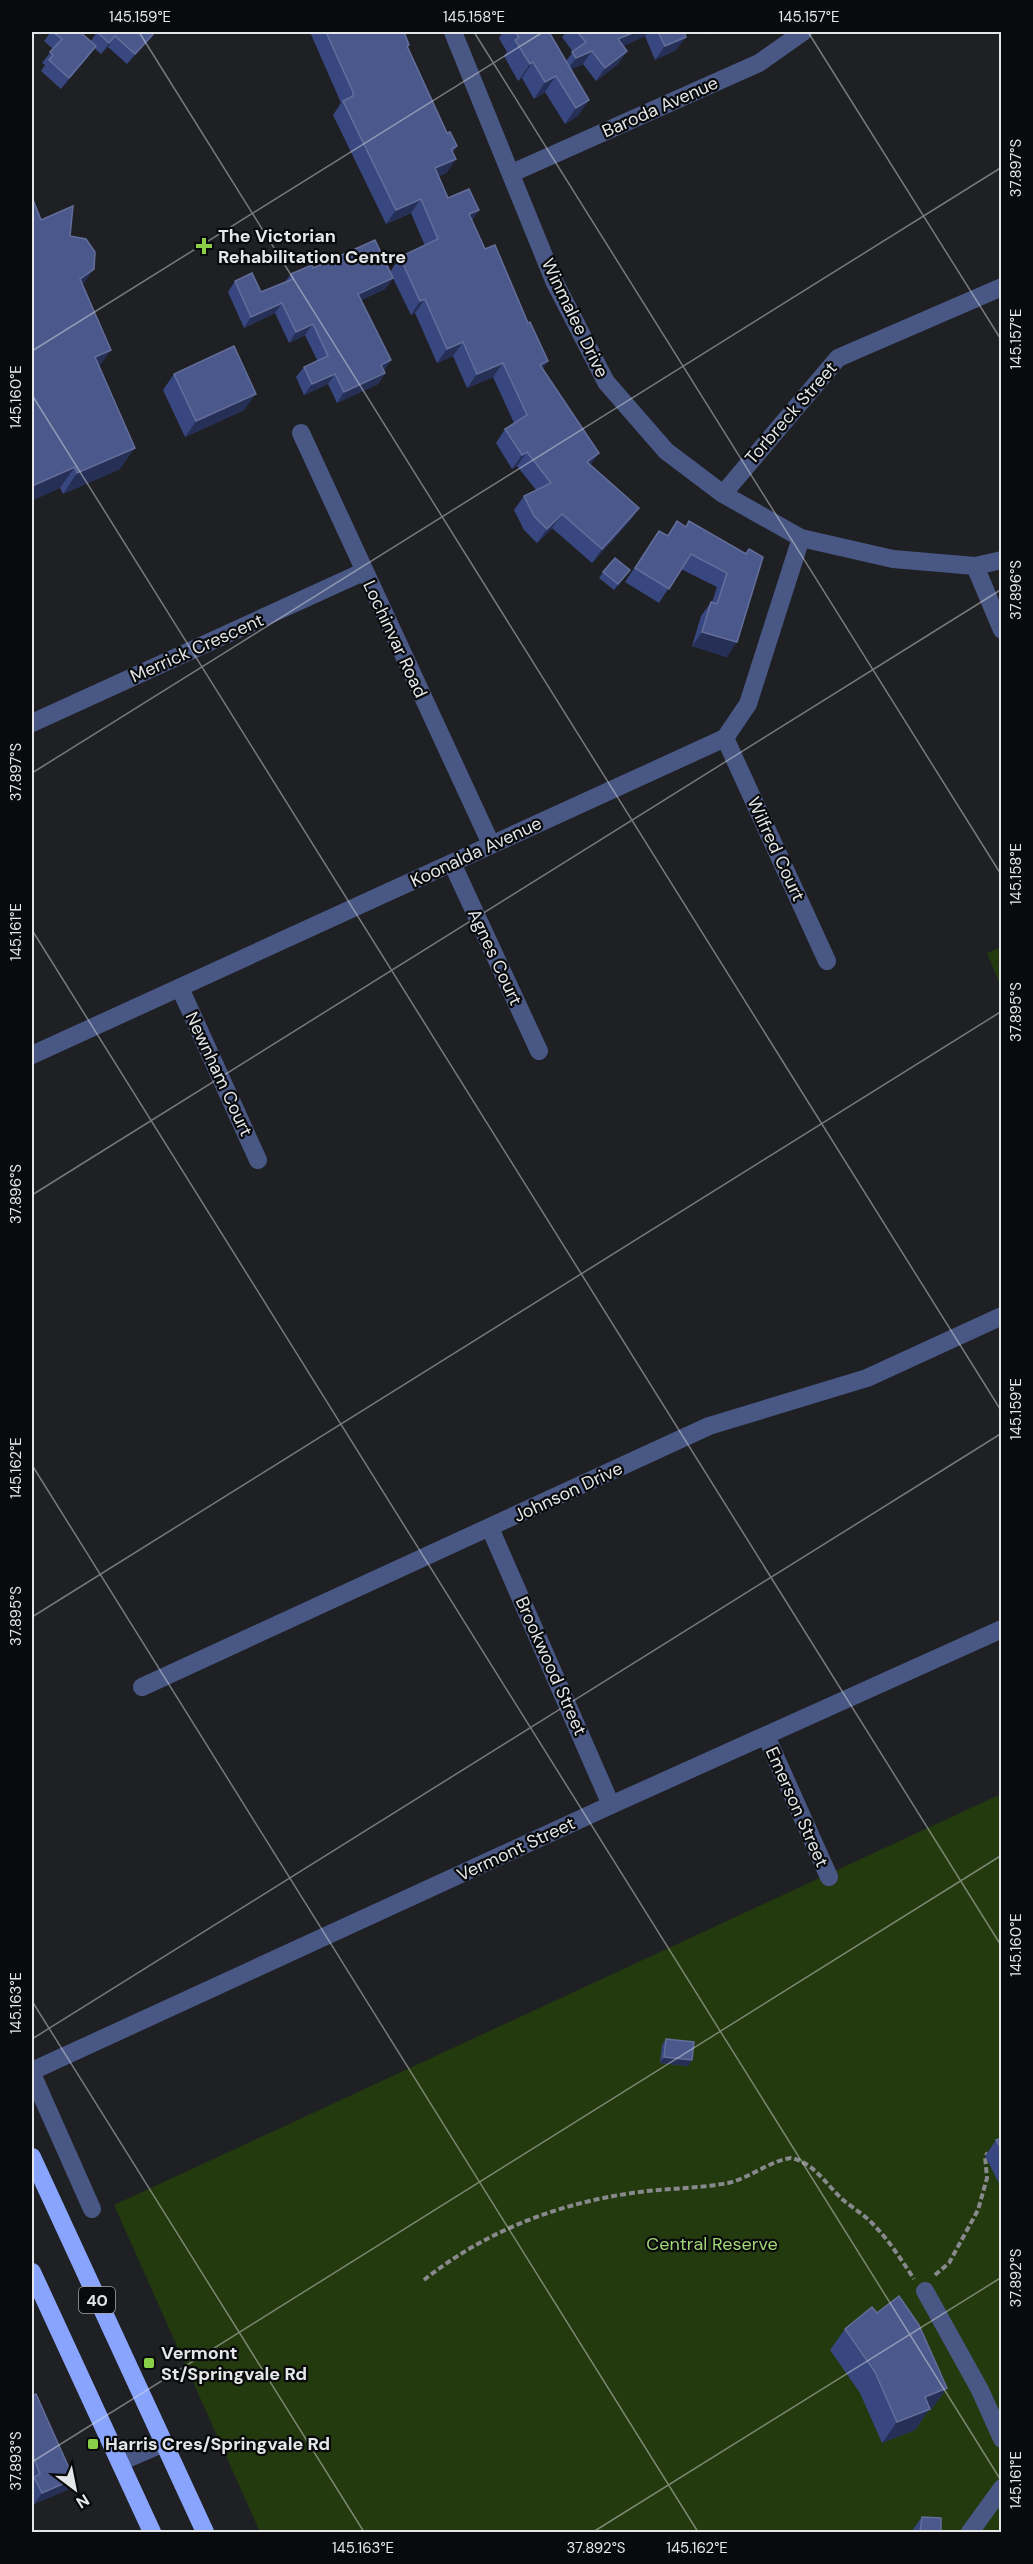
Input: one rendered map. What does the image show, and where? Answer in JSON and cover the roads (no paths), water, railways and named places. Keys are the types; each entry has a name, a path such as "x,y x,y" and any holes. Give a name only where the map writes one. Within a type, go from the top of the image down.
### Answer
{"highway":[{"name":"40","path":"32,2157 205,2532"},
{"name":"40","path":"32,2272 152,2532"}],"street":[{"name":"Winmalee Drive","path":"453,32 555,283 606,382 666,452 723,494 801,538 893,559 975,566 1002,560"},
{"name":"Baroda Avenue","path":"512,173 759,63 803,32"},
{"name":"Torbreck Street","path":"723,494 838,358 1002,287"},
{"name":"Lochinvar Road","path":"301,433 363,572 491,844"},
{"path":"725,738 747,704 801,538"},
{"path":"975,566 1002,630"},
{"name":"Merrick Crescent","path":"32,723 363,572"},
{"name":"Koonalda Avenue","path":"32,1055 725,738"},
{"name":"Wilfred Court","path":"725,738 827,961"},
{"name":"Agnes Court","path":"452,863 539,1051"},
{"name":"Newnham Court","path":"180,988 258,1160"},
{"name":"Johnson Drive","path":"142,1687 709,1426 867,1378 1002,1316"},
{"name":"Brookwood Street","path":"490,1528 611,1805"},
{"name":"Vermont Street","path":"32,2073 611,1805 1002,1629"},
{"name":"Emerson Street","path":"766,1736 829,1877"},
{"path":"32,2073 92,2210"},
{"path":"925,2290 980,2390 1002,2439"},
{"path":"120,2462 164,2443"},
{"path":"970,2532 1002,2488"}],"place":[{"name":"The Victorian Rehabilitation Centre","path":"204,246"},
{"name":"Vermont St/Springvale Rd","path":"149,2363"},
{"name":"Harris Cres/Springvale Rd","path":"93,2444"}],"park label":[{"name":"Central Reserve","path":"712,2244"}]}
